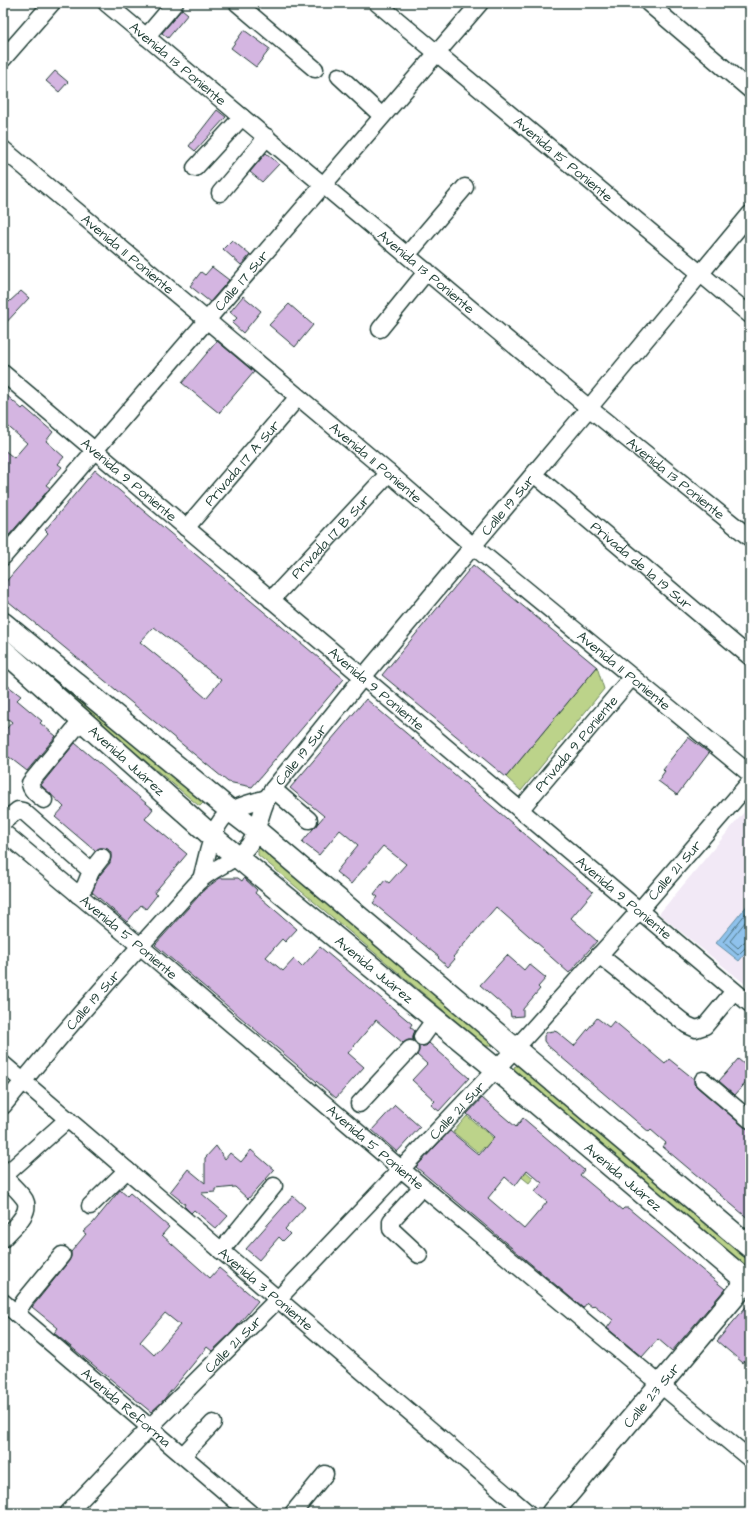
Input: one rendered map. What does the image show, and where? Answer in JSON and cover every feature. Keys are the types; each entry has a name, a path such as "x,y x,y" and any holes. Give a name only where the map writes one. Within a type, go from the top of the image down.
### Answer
{"main road":[{"name":"Avenida Juárez","path":"3,624 257,831 750,1247"},
{"name":"Avenida Juárez","path":"3,650 213,837 496,1069 749,1281"},
{"name":"Calle 23 Sur","path":"552,1513 749,1281"}],"street":[{"path":"3,59 52,3"},
{"name":"Avenida 13 Poniente","path":"106,3 324,184 589,408 750,538"},
{"path":"146,37 175,3"},
{"path":"237,3 315,69"},
{"name":"Avenida 15 Poniente","path":"377,3 750,315"},
{"name":"Calle 17 Sur","path":"3,557 480,3"},
{"path":"648,3 750,90"},
{"path":"339,76 382,116"},
{"path":"195,168 242,117"},
{"path":"220,193 267,137"},
{"name":"Avenida 11 Poniente","path":"3,149 389,473 473,546 750,774"},
{"path":"407,255 465,187"},
{"name":"Calle 19 Sur","path":"3,1106 140,946 201,879 238,856 249,845 257,831 270,794 363,677 750,214"},
{"path":"380,329 427,271"},
{"name":"Avenida 9 Poniente","path":"3,373 750,1004"},
{"name":"Privada 17 A Sur","path":"186,528 298,397"},
{"name":"Privada 17 B Sur","path":"271,600 389,473"},
{"name":"Privada de la 19 Sur","path":"534,474 750,657"},
{"name":"Privada 9 Poniente","path":"520,810 632,677"},
{"path":"44,800 32,789 30,783 82,720"},
{"name":"Calle 21 Sur","path":"68,1513 150,1427 278,1299 515,1049 639,911 750,782"},
{"path":"270,794 309,820"},
{"name":"Calle 19 Sur","path":"201,879 213,837 221,821 231,811 270,794"},
{"path":"3,822 18,810 23,811 91,871"},
{"name":"Avenida 5 Poniente","path":"3,832 140,946 422,1187 661,1384 750,1460"},
{"path":"78,895 85,886 91,871 102,857"},
{"path":"599,955 687,1025 696,1029 705,1026 734,991"},
{"path":"422,1037 435,1019"},
{"path":"359,1104 410,1049"},
{"name":"Avenida 3 Poniente","path":"3,1064 528,1513"},
{"path":"703,1080 750,1120"},
{"path":"3,1239 24,1215 27,1208 25,1200 3,1177 68,1119"},
{"path":"90,1206 127,1170"},
{"path":"221,1251 274,1186"},
{"path":"419,1255 391,1229 390,1225 391,1221 422,1187"},
{"path":"16,1313 62,1255"},
{"name":"Avenida Reforma","path":"3,1302 250,1513"},
{"path":"183,1455 213,1423"},
{"path":"294,1513 325,1474"}],"shaded area":[{"path":"750,805 750,988 659,914"}],"green space":[{"path":"3,630 204,802 200,806 198,805 3,641"},
{"path":"597,667 604,689 521,791 506,777"},
{"path":"261,847 493,1043 492,1046 486,1046 258,855 258,850"},
{"path":"518,1065 749,1259 748,1264 744,1265 515,1073 514,1067"},
{"path":"467,1116 524,1164 521,1167 533,1178 529,1183 484,1147 479,1153 453,1132"}],"water":[{"path":"750,902 750,948 739,961 716,943"}],"building":[{"path":"182,9 188,14 168,38 162,33"},
{"path":"244,30 270,49 256,67 231,48"},
{"path":"55,71 68,82 59,92 46,81"},
{"path":"217,110 226,117 195,151 189,146"},
{"path":"266,153 279,164 262,182 250,172"},
{"path":"232,240 250,255 241,265 223,249"},
{"path":"212,267 229,280 210,302 190,286 201,272 205,275"},
{"path":"21,291 29,298 3,326 3,296 9,302"},
{"path":"243,296 261,311 243,333 232,323 237,318 230,312"},
{"path":"289,304 313,325 295,347 269,325"},
{"path":"217,341 254,372 219,413 182,383"},
{"path":"3,392 22,409 24,407 53,432 46,441 64,457 58,464 62,467 46,485 50,488 3,542 3,449 14,458 27,443 3,422"},
{"path":"95,470 344,679 252,787 228,782 3,597 3,585 48,533 45,530","holes":["154,627 221,680 206,698 140,642"]},
{"path":"473,565 597,667 506,777 382,675"},
{"path":"3,682 21,696 17,700 42,721 40,723 56,736 27,771 9,757 3,765 3,733 12,722 3,715"},
{"path":"366,699 593,892 571,918 597,941 569,973 496,907 453,957 455,959 448,967 438,958 439,957 373,903 378,897 374,894 385,880 389,883 406,864 383,846 351,884 336,872 358,845 340,830 319,855 302,842 324,816 290,788"},
{"path":"688,737 709,753 677,795 658,781 665,771 663,769"},
{"path":"75,743 153,809 145,819 187,854 154,893 157,895 146,909 141,905 127,922 92,892 99,876 110,863 111,853 108,849 104,848 99,848 95,851 55,817 64,807 41,785"},
{"path":"220,878 238,878 242,881 244,878 257,890 255,893 297,929 285,942 282,939 266,957 283,971 294,959 302,967 320,947 412,1024 410,1027 415,1031 413,1040 408,1040 403,1043 376,1020 348,1053 364,1067 336,1098 155,945 205,889"},
{"path":"507,955 524,970 529,964 546,978 538,987 540,989 523,1009 523,1016 511,1017 510,1011 480,985"},
{"path":"597,1018 609,1027 614,1021 665,1064 669,1059 694,1079 694,1084 697,1087 744,1127 750,1129 750,1220 663,1147 666,1143 651,1130 649,1132 544,1041 544,1036 547,1032 554,1031 574,1046"},
{"path":"429,1043 469,1078 439,1111 431,1105 435,1101 412,1080 427,1064 417,1055 419,1046 426,1046"},
{"path":"738,1059 750,1069 750,1078 735,1095 719,1081"},
{"path":"482,1098 516,1127 523,1118 584,1170 580,1175 622,1210 624,1208 628,1208 725,1289 672,1351 658,1339 642,1357 607,1328 613,1320 594,1305 592,1307 587,1303 583,1308 416,1167 450,1131 479,1155 494,1137 467,1114","holes":["527,1170 542,1183 535,1192 547,1202 524,1229 488,1198 505,1177 515,1186"]},
{"path":"395,1105 420,1127 397,1152 372,1130"},
{"path":"216,1146 225,1159 230,1153 241,1162 251,1150 274,1170 248,1199 235,1187 216,1189 216,1192 201,1193 228,1216 216,1229 194,1210 191,1213 184,1206 185,1204 170,1192 188,1169 205,1183 205,1158"},
{"path":"120,1190 127,1196 130,1193 169,1227 162,1235 210,1278 219,1268 258,1301 232,1332 212,1351 207,1347 161,1403 151,1412 54,1333 58,1328 32,1307 69,1261 71,1252 86,1234 83,1232 93,1223","holes":["165,1313 180,1325 154,1355 140,1342"]},
{"path":"293,1196 305,1207 285,1229 290,1234 283,1241 279,1237 259,1260 246,1249"},
{"path":"750,1302 750,1354 743,1363 717,1341"}]}
